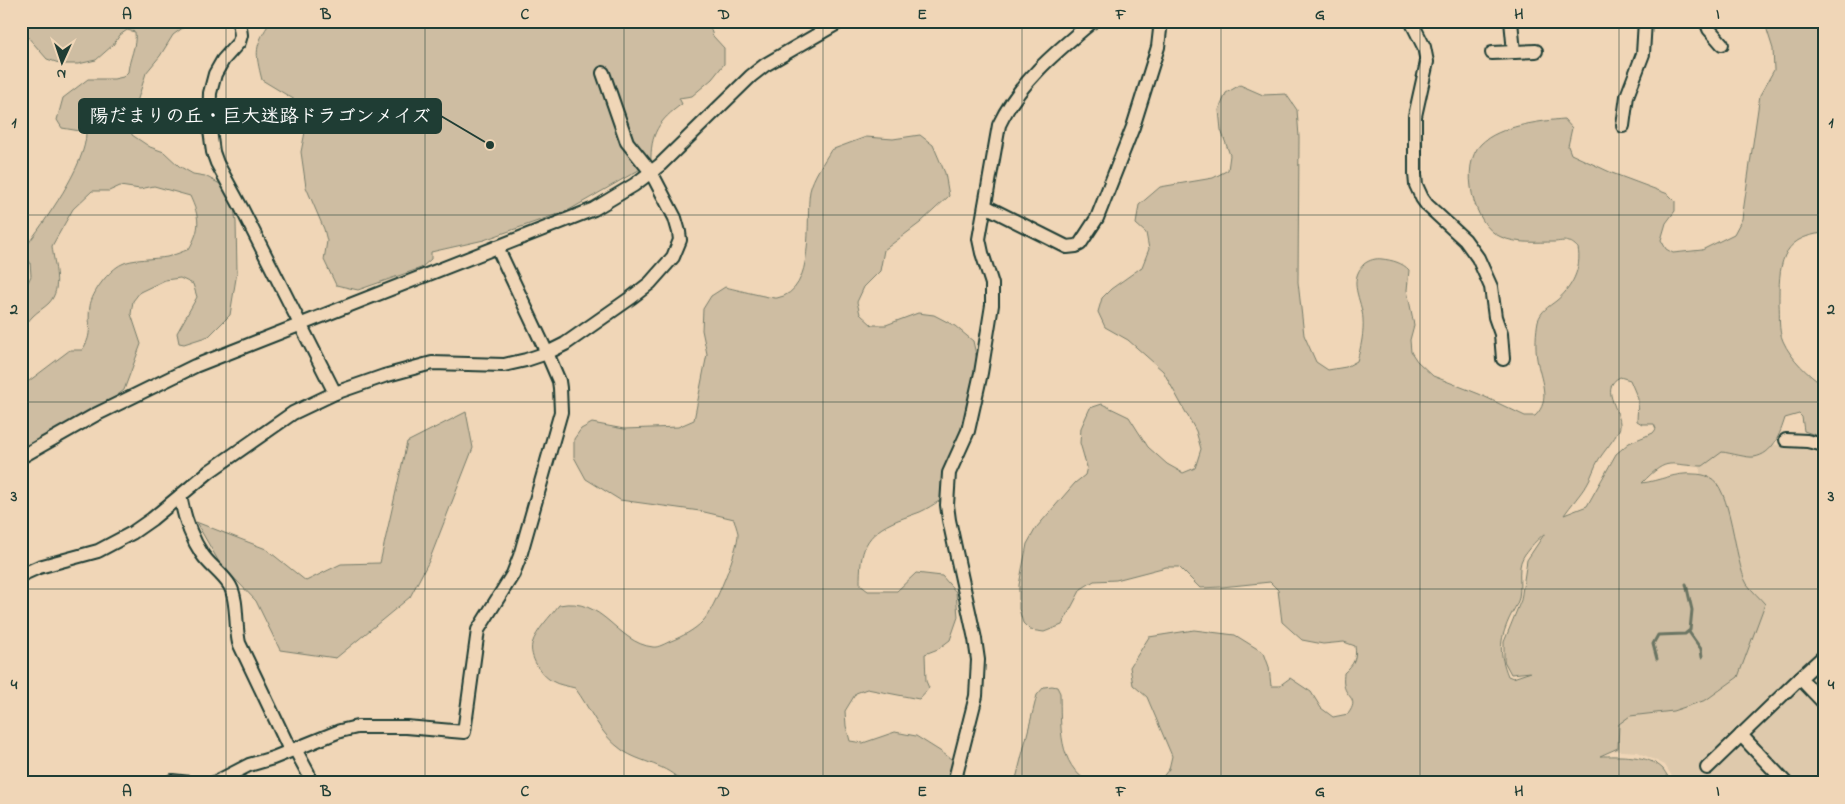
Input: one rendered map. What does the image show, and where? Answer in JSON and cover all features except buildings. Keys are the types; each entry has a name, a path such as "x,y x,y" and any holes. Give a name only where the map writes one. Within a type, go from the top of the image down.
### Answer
{"street":[{"path":"239,21 241,34 239,42 223,60 215,74 210,92 208,107 212,146 217,163 336,392"},
{"path":"21,457 95,415 203,363 594,209 614,198 651,172 751,76 765,65 841,21"},
{"path":"955,783 976,696 978,660 949,520 947,505 949,474 968,431 981,373 992,305 992,284 979,239 999,125 1007,109 1030,79 1062,47 1093,21"},
{"path":"986,206 1067,247 1080,244 1097,218 1133,126 1158,47 1161,21"},
{"path":"1410,21 1424,47 1427,62 1415,116 1416,185 1427,205 1465,240 1478,258 1490,287 1501,334 1503,359"},
{"path":"1511,21 1514,52"},
{"path":"1623,126 1627,96 1643,54 1645,21"},
{"path":"1706,21 1709,30 1722,44"},
{"path":"1492,53 1536,51"},
{"path":"21,575 39,567 98,551 132,533 210,471 293,413 336,392 432,363 504,364 526,360 565,344 641,291 673,257 680,240 679,232 675,218 651,172 627,142 603,73"},
{"path":"214,783 248,765 273,758 340,731 357,727 406,727 464,732 478,630 513,574 520,556 561,412 559,381 497,247"},
{"path":"1786,440 1807,441 1824,445"},
{"path":"180,496 185,518 202,554 230,586 234,598 236,632 239,643 292,749 308,773"},
{"path":"1707,768 1824,656"},
{"path":"1800,678 1824,703"},
{"path":"1741,735 1786,783"},
{"path":"172,781 190,783"}],"shaded area":[{"path":"25,21 192,21 173,35 160,56 146,73 130,120 132,135 150,147 164,152 179,166 193,174 205,176 222,185 233,201 236,222 237,272 230,315 209,336 184,344 179,343 177,333 197,297 193,284 180,278 165,280 140,292 133,301 131,314 141,344 124,390 105,405 21,452 21,387 70,350 82,350 89,334 91,300 102,282 112,271 126,262 167,257 189,249 196,235 198,223 190,196 154,186 140,189 120,186 109,191 92,191 73,209 52,246 57,283 53,297 49,303 33,316 21,331 21,297 31,276 30,262 24,255 25,248 63,192 80,160 84,145 86,132 62,128 57,120 63,98 88,79 123,77 128,72 135,37 135,32 127,30 96,60 78,64 62,64 47,59 27,36"},
{"path":"271,21 708,21 713,36 724,48 724,64 712,79 692,96 679,98 682,104 667,116 654,136 651,163 569,210 484,240 431,252 431,259 421,268 358,290 336,285 324,260 327,241 324,229 306,187 301,152 307,122 300,103 262,80 257,49 261,37"},
{"path":"1771,21 1824,21 1824,233 1809,236 1790,247 1781,266 1779,303 1780,332 1786,348 1800,366 1824,386 1824,438 1804,431 1802,417 1799,414 1785,418 1775,442 1771,448 1761,455 1751,457 1722,452 1703,466 1664,465 1642,483 1674,475 1698,474 1709,477 1717,483 1728,509 1739,559 1747,584 1765,604 1738,677 1706,700 1673,711 1630,716 1619,724 1618,748 1600,756 1633,757 1650,761 1663,769 1672,783 1157,783 1169,769 1172,756 1147,697 1133,685 1130,667 1149,637 1194,630 1235,635 1264,653 1269,667 1271,686 1279,686 1290,678 1311,692 1321,708 1333,717 1348,714 1353,705 1353,701 1345,689 1344,673 1354,661 1356,654 1355,646 1344,642 1323,644 1302,640 1282,622 1278,590 1270,582 1200,588 1179,567 1166,567 1116,580 1094,581 1081,589 1062,625 1044,632 1030,630 1023,623 1019,609 1019,585 1027,544 1036,528 1075,483 1085,475 1087,467 1080,443 1081,428 1090,408 1102,404 1129,417 1148,447 1167,464 1183,473 1195,468 1201,449 1196,431 1163,371 1128,340 1105,327 1098,312 1102,298 1111,289 1142,267 1149,249 1146,233 1136,224 1139,205 1160,187 1213,178 1228,170 1230,155 1221,130 1219,110 1226,93 1240,85 1263,95 1286,94 1297,110 1299,137 1298,282 1304,335 1316,362 1328,370 1346,367 1357,361 1362,340 1363,324 1356,284 1359,271 1370,260 1393,261 1404,265 1409,270 1407,290 1414,325 1410,340 1411,352 1417,361 1433,376 1479,394 1525,416 1535,416 1540,410 1544,396 1536,355 1538,321 1543,312 1562,296 1571,284 1577,270 1578,248 1566,241 1514,241 1501,237 1491,231 1483,221 1472,194 1470,180 1474,154 1481,144 1498,133 1532,123 1564,119 1572,128 1568,146 1571,154 1612,173 1668,194 1675,201 1675,211 1666,223 1661,240 1666,249 1673,253 1702,250 1734,234 1742,219 1760,95 1774,70 1773,49 1767,30","holes":["1620,377 1630,380 1638,399 1637,421 1642,424 1654,424 1656,429 1653,433 1629,443 1616,454 1587,506 1564,515 1587,484 1599,459 1619,430 1619,417 1611,395 1611,388 1613,382","1545,533 1527,560 1521,600 1504,642 1504,661 1511,674 1531,672 1513,678 1508,676 1503,661 1501,648 1503,634 1519,598 1520,571 1523,557"]},
{"path":"920,135 933,145 945,173 949,196 920,223 884,250 880,271 864,287 857,302 860,314 872,325 886,325 918,313 934,315 955,326 973,341 977,359 971,403 949,460 941,500 923,511 887,525 871,537 863,553 860,585 868,591 897,591 916,573 942,576 956,592 958,617 950,640 938,649 925,654 926,681 929,688 919,699 867,689 856,693 845,711 850,741 863,743 895,732 916,736 963,768 961,783 682,783 669,772 629,754 614,744 601,729 575,688 554,682 540,670 532,654 532,644 540,628 559,605 574,604 587,607 599,613 640,644 653,647 688,633 708,615 725,578 737,541 738,533 734,519 700,511 620,500 586,479 574,457 574,439 581,429 592,423 624,429 678,427 694,420 707,354 702,330 703,309 711,296 725,287 774,298 790,293 798,282 804,268 807,252 811,186 831,150 866,137 893,139"},
{"path":"466,412 473,448 429,561 410,597 336,658 280,650 256,601 219,562 196,522 266,549 306,581 341,564 380,563 407,442"},
{"path":"1750,444 1794,445 1824,455 1824,783 1676,783 1665,765 1638,752 1606,750 1678,496 1700,475 1700,462 1716,453"},
{"path":"1044,687 1057,687 1060,693 1061,731 1066,755 1079,775 1090,783 1015,783 1037,695"}],"waterway":[{"path":"1657,659 1653,644 1658,635 1685,634 1690,630 1692,610 1686,584"},
{"path":"1689,632 1701,649 1702,657"}],"place":[{"name":"陽だまりの丘・巨大迷路ドラゴンメイズ","path":"490,145"}]}
